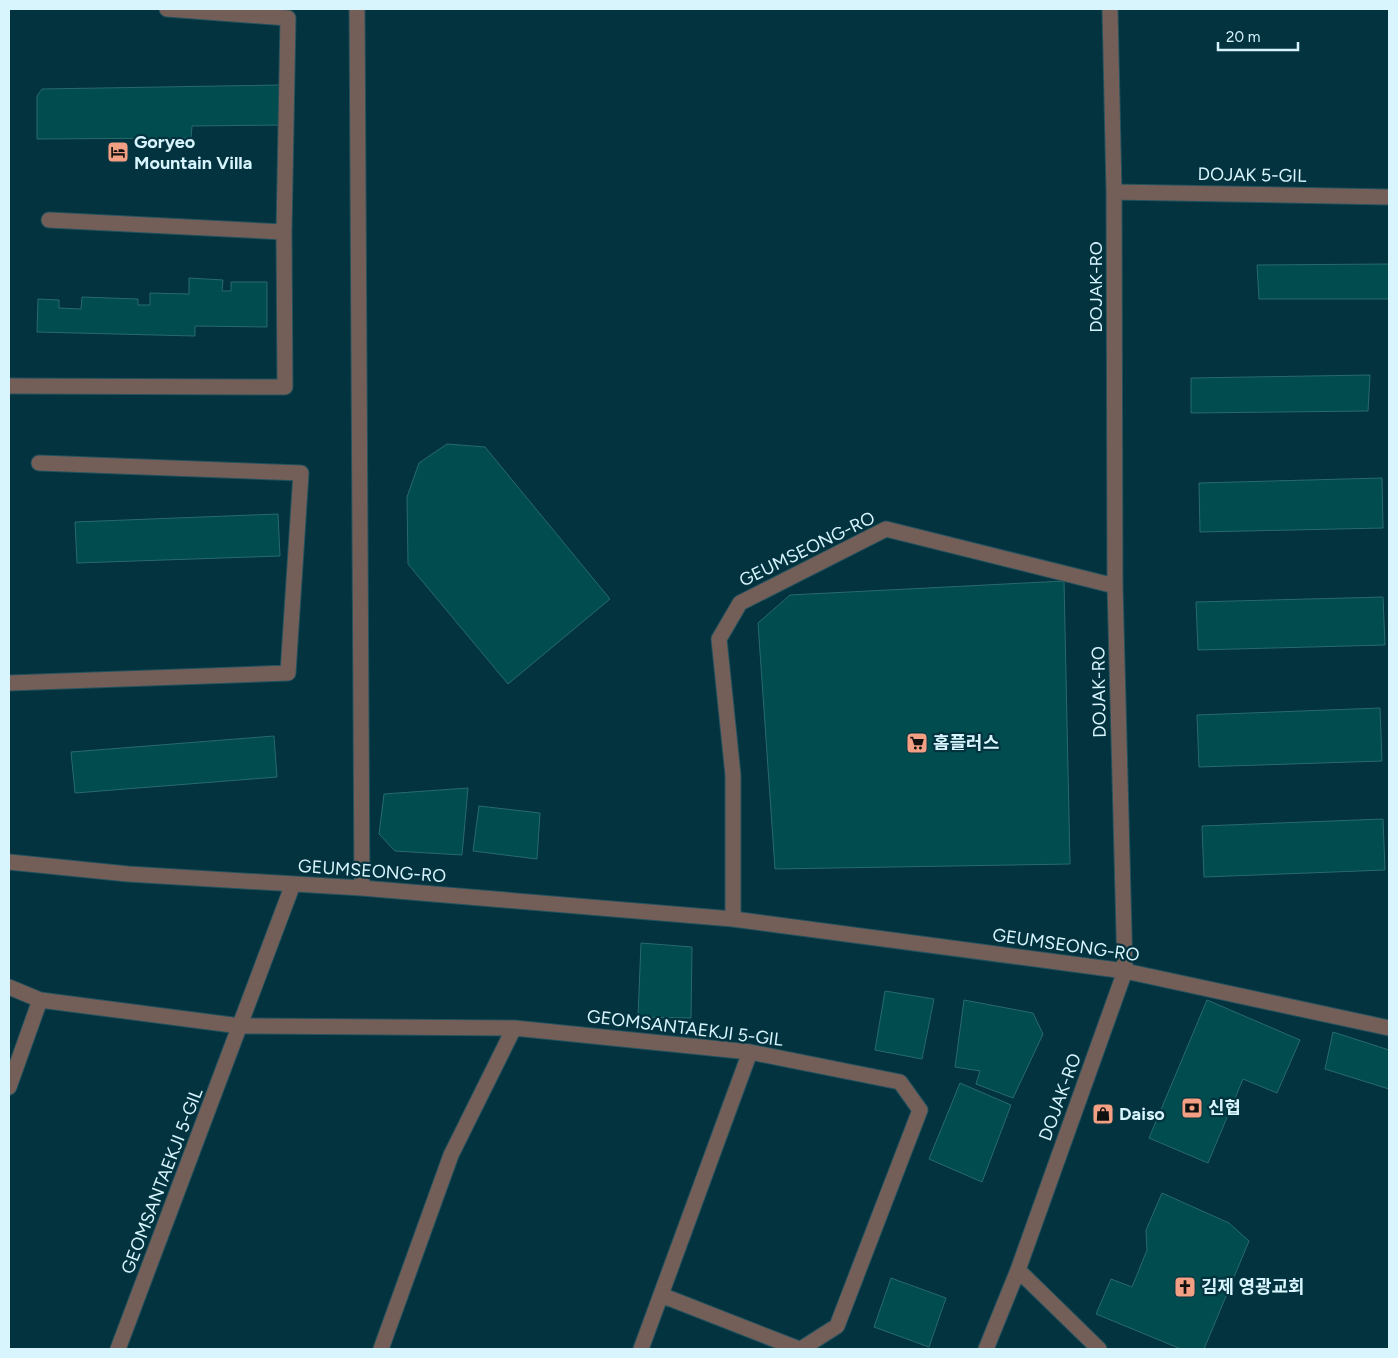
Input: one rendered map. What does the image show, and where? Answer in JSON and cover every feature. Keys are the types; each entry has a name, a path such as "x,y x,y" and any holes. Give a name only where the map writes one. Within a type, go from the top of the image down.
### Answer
{"street":[{"path":"9,386 285,388 284,232 288,18 167,9"},
{"path":"357,9 362,888"},
{"name":"DOJAK-RO","path":"986,1349 1018,1270 1125,972 1115,586 1114,192 1110,9"},
{"name":"DOJAK 5-GIL","path":"1114,192 1389,197"},
{"path":"48,220 284,232"},
{"path":"9,683 288,673 301,473 39,464"},
{"name":"GEUMSEONG-RO","path":"733,919 733,775 719,639 740,603 886,529 1115,586"},
{"name":"GEUMSEONG-RO","path":"9,862 128,874 362,888 733,919 1125,972 1389,1028"},
{"path":"240,1026 293,884"},
{"name":"GEOMSANTAEKJI 5-GIL","path":"9,987 40,1000 240,1026 514,1028 750,1052 900,1082 920,1110 837,1326 800,1349 662,1295"},
{"path":"9,1087 40,1000"},
{"name":"GEOMSANTAEKJI 5-GIL","path":"118,1349 240,1026"},
{"path":"381,1349 451,1155 514,1028"},
{"path":"641,1349 750,1052"},
{"path":"1018,1270 1099,1349"}],"building":[{"path":"280,85 281,125 192,126 191,138 37,139 37,96 42,89"},
{"path":"1389,264 1389,299 1259,299 1257,265"},
{"path":"189,278 223,280 222,291 231,291 231,282 267,282 267,327 195,326 195,336 37,332 38,299 59,300 59,308 81,309 82,297 138,299 138,305 150,305 150,293 189,294"},
{"path":"1370,375 1368,411 1191,413 1191,378"},
{"path":"447,444 485,447 610,599 508,684 408,564 407,497 419,463"},
{"path":"1382,478 1383,528 1200,532 1199,483"},
{"path":"278,514 280,556 77,563 75,522"},
{"name":"홈플러스","path":"1064,581 1070,864 775,869 758,623 790,595"},
{"path":"1383,597 1385,645 1198,650 1196,602"},
{"path":"1380,708 1382,761 1199,767 1197,715"},
{"path":"274,736 277,777 75,793 71,752"},
{"path":"468,788 462,855 395,851 379,834 384,794"},
{"path":"479,806 540,813 537,859 473,851"},
{"path":"1383,819 1385,870 1204,877 1202,826"},
{"path":"641,943 692,947 691,1018 638,1017"},
{"path":"885,991 934,999 922,1059 875,1050"},
{"path":"964,1000 1033,1013 1043,1034 1013,1098 976,1084 980,1071 955,1067"},
{"path":"1207,1000 1300,1040 1277,1093 1243,1079 1208,1163 1149,1138"},
{"path":"1333,1032 1389,1050 1389,1089 1325,1069"},
{"path":"960,1083 1011,1105 982,1182 929,1159"},
{"path":"1162,1193 1229,1223 1249,1241 1204,1349 1181,1349 1096,1314 1111,1279 1132,1287 1147,1250 1146,1230"},
{"path":"891,1278 946,1298 929,1347 874,1327"}],"place":[{"name":"Goryeo Mountain Villa","path":"118,152"},
{"name":"홈플러스","path":"917,743"},
{"name":"신협","path":"1192,1108"},
{"name":"Daiso","path":"1103,1114"},
{"name":"김제 영광교회","path":"1185,1287"}]}
